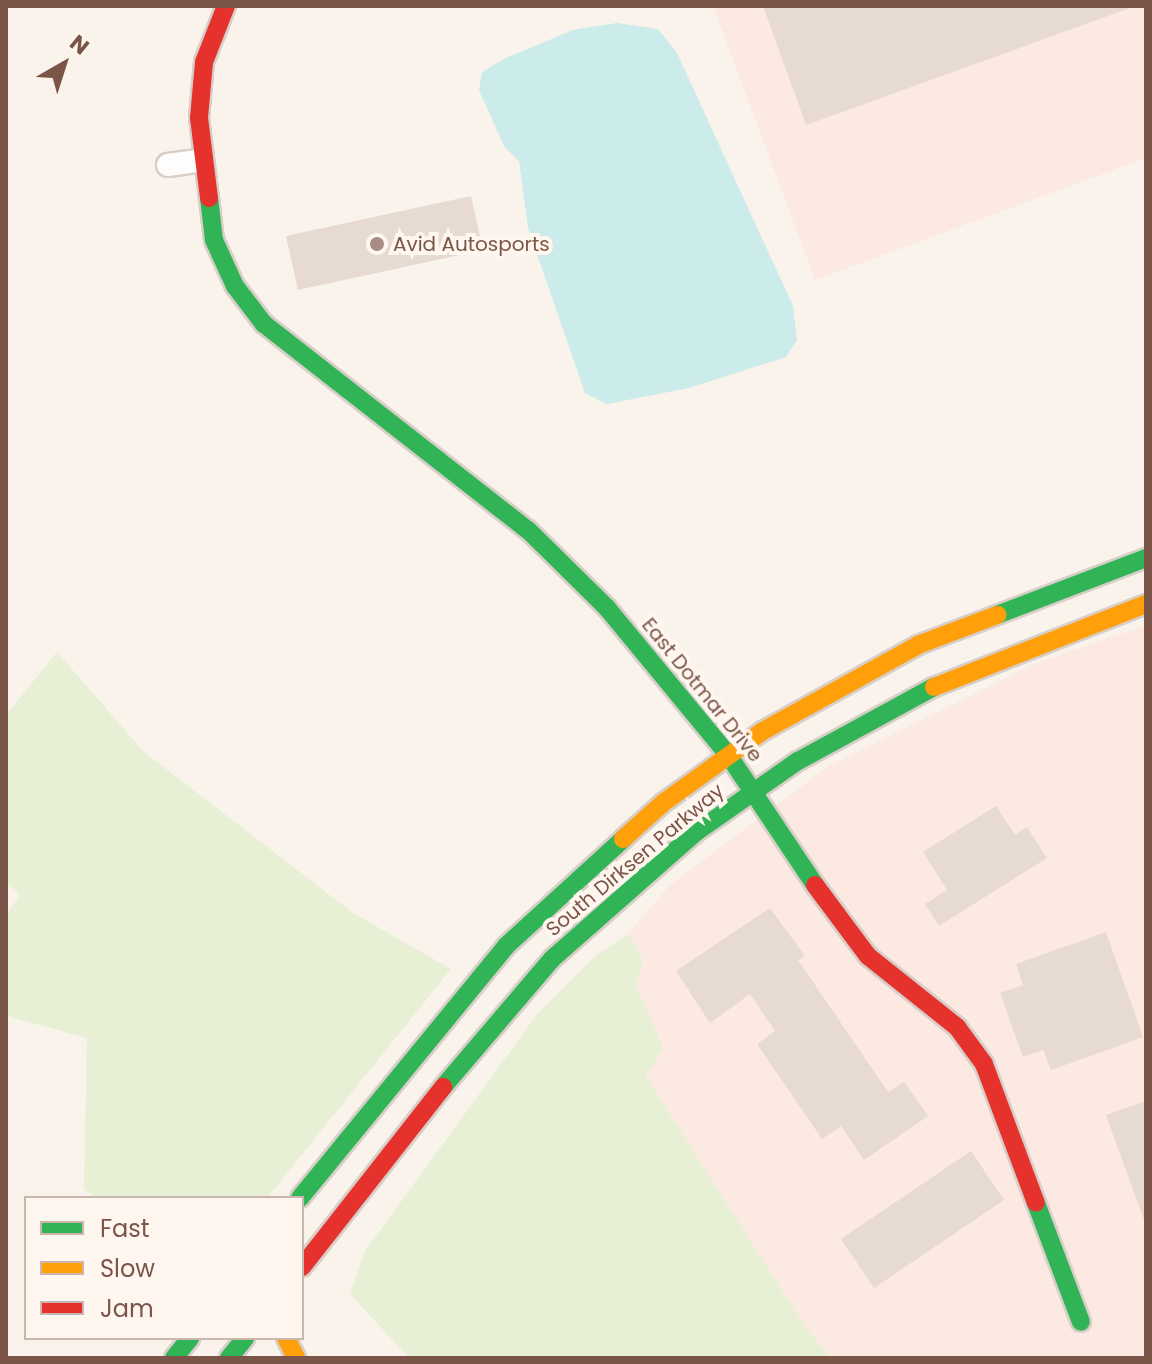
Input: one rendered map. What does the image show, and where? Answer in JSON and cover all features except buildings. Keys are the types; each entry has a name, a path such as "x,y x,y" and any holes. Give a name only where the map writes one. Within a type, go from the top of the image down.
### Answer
{"main road":[{"name":"East Dotmar Drive","path":"226,6 202,75 202,160 222,262 264,324 528,530 607,608 729,756 851,936 957,1027 984,1064 1081,1322"},
{"name":"South Dirksen Parkway","path":"302,1196 506,946 599,856 729,756 918,645 1146,558"},
{"name":"South Dirksen Parkway","path":"304,1264 479,1041 552,959 671,853 753,791 850,730 977,666 1146,604"},
{"path":"174,1358 188,1340"},
{"path":"229,1358 243,1340"},
{"path":"287,1340 296,1358"}],"street":[{"path":"168,165 202,160"}],"shaded area":[{"path":"713,6 1146,6 1146,158 815,280"},
{"path":"1146,625 1146,1358 831,1358 806,1328 645,1075 664,1048 636,985 643,959 628,934 669,886 829,766 1034,664"}],"green space":[{"path":"57,652 144,752 353,913 451,969 269,1196 93,1196 84,1189 87,1038 10,1017 6,1011 6,915 20,895 6,881 6,715"},
{"path":"628,934 643,959 636,985 664,1049 645,1075 806,1328 831,1358 409,1358 350,1294 365,1251 538,1013 594,957"}],"water":[{"path":"617,23 658,29 677,53 793,306 797,340 786,357 689,388 607,404 585,393 528,228 519,161 504,146 479,90 482,72 506,58 573,30"}],"traffic: fast":[{"path":"209,198 214,240 235,286 264,324 528,530 607,608 729,756 815,885"},
{"path":"997,615 1146,558"},
{"path":"443,1087 552,959 695,833 798,761 934,687"},
{"path":"302,1196 506,946 623,839"},
{"path":"1036,1203 1081,1322"},
{"path":"174,1358 188,1340"},
{"path":"229,1358 243,1340"}],"traffic: slow":[{"path":"934,687 1146,604"},
{"path":"623,839 663,803 763,731 918,645 997,615"},
{"path":"287,1340 296,1358"}],"traffic: jam":[{"path":"209,198 199,118 204,62 226,6"},
{"path":"815,885 868,956 957,1027 984,1064 1036,1203"},
{"path":"304,1264 443,1087"}],"place":[{"name":"Avid Autosports","path":"377,244"}]}
